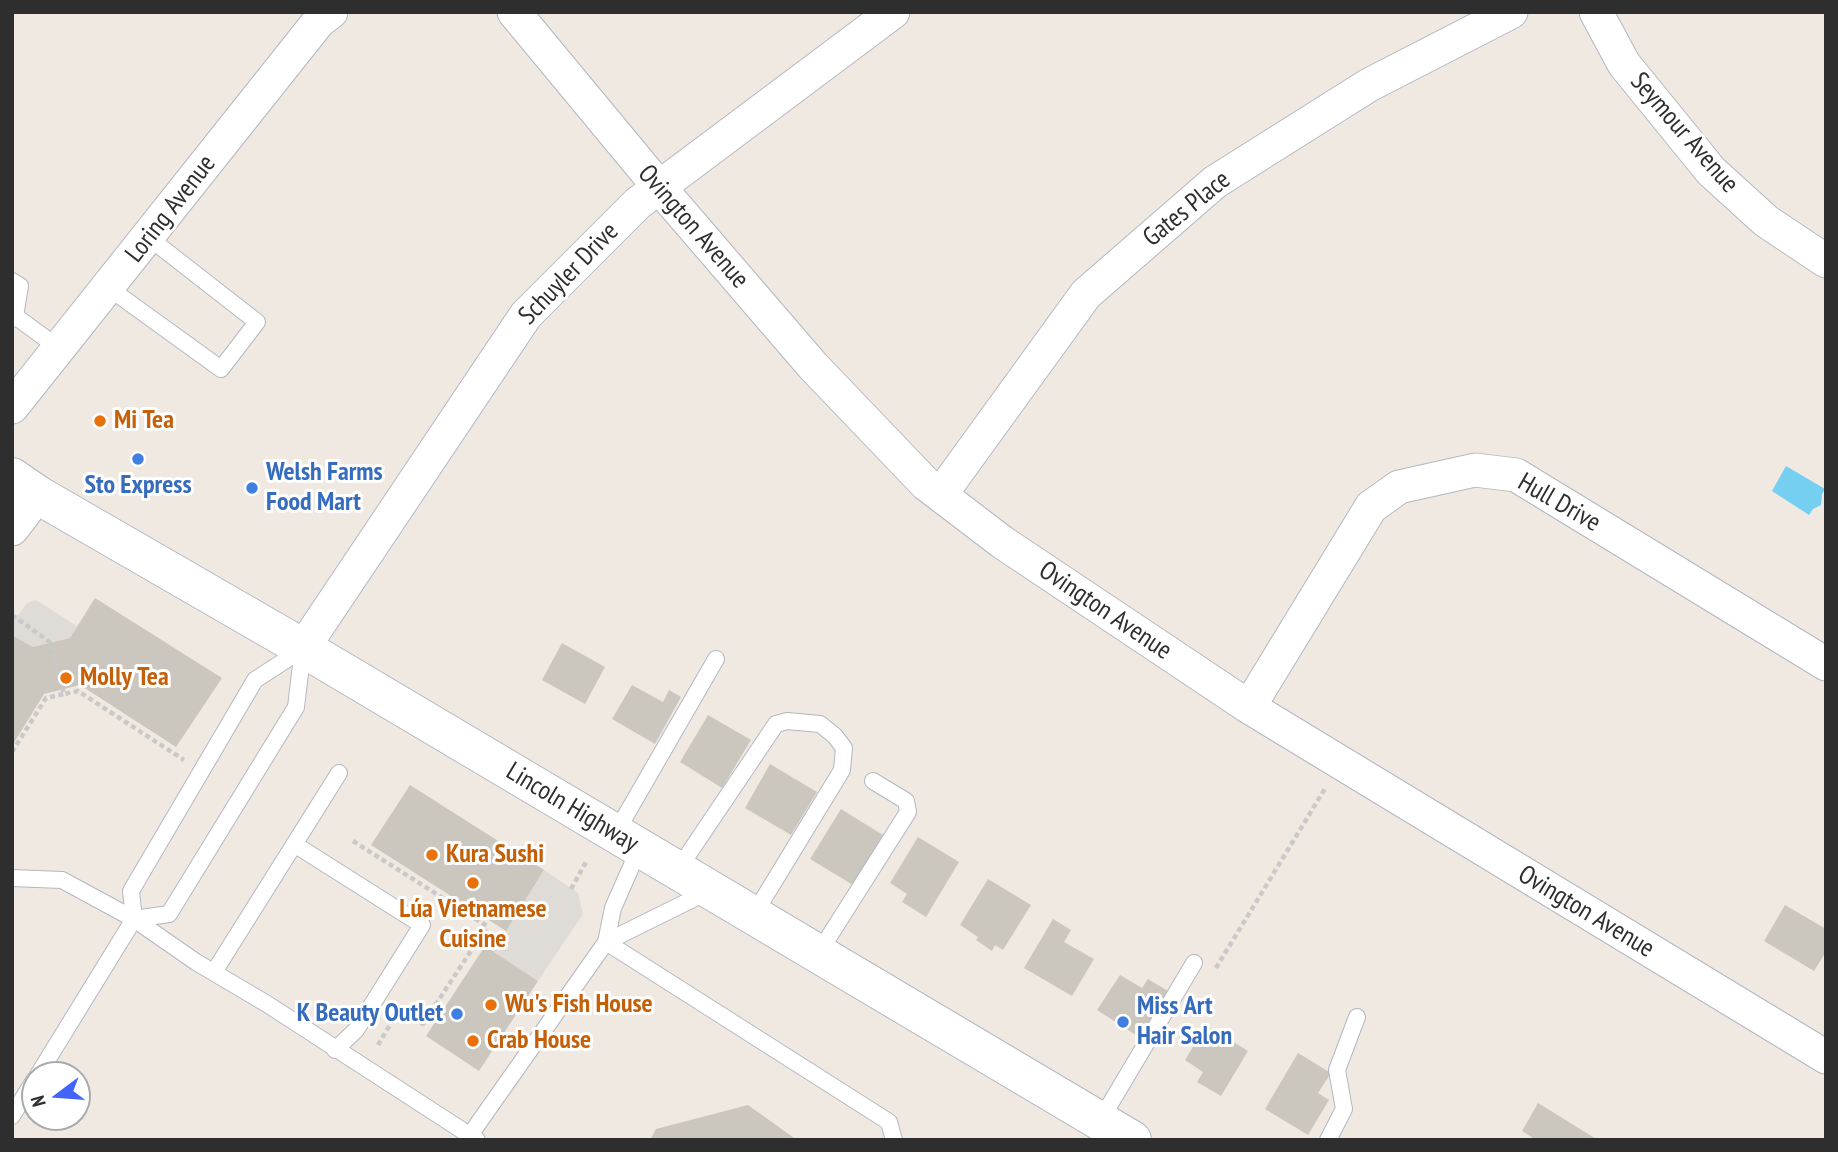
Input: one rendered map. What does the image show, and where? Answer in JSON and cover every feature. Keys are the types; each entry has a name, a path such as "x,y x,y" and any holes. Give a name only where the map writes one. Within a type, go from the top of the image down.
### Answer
{"main road":[{"name":"Lincoln Highway","path":"25,486 1116,1130"}],"street":[{"name":"Loring Avenue","path":"12,407 319,21 331,12"},
{"name":"Ovington Avenue","path":"513,12 813,366 926,484 1002,542 1249,707 1826,1057"},
{"name":"Schuyler Drive","path":"303,648 526,315 638,203 893,12"},
{"name":"Gates Place","path":"941,494 1086,294 1215,182 1369,85 1511,12"},
{"name":"Seymour Avenue","path":"1596,12 1624,64 1711,171 1766,221 1823,254"},
{"name":"Hull Drive","path":"1249,707 1371,507 1399,487 1475,470 1516,475 1826,664"},
{"path":"12,529 25,486"}],"lane":[{"path":"109,288 220,369 257,322 148,237"},
{"path":"12,281 20,286 14,317 60,349"},
{"path":"46,1061 134,919 131,891 255,680 303,648"},
{"path":"134,919 169,914 296,707 303,648"},
{"path":"12,878 62,880 134,919 473,1138 606,942 627,841 716,659"},
{"path":"677,871 776,724 787,721 820,724 835,736 844,748 842,769 753,916"},
{"path":"214,972 339,773"},
{"path":"818,954 908,812 906,801 873,781"},
{"path":"294,844 422,925 356,1030 335,1050"},
{"path":"606,942 710,890"},
{"path":"606,942 889,1122 894,1140"},
{"path":"1116,1130 1194,964"},
{"path":"1328,1140 1344,1109 1337,1070 1357,1017"}],"path":[{"path":"12,615 51,643 64,694"},
{"path":"12,752 46,698 78,691 184,760"},
{"path":"1212,974 1327,786"},
{"path":"353,841 487,926 423,1024 400,1008 377,1045"},
{"path":"571,888 586,862"},
{"path":"484,931 500,941"}],"shaded area":[{"path":"36,600 77,626 70,638 33,647 12,635 12,623 27,603"},
{"path":"544,870 578,893 583,914 538,981 493,951"}],"water":[{"path":"1786,466 1825,489 1821,505 1809,515 1772,491"}],"building":[{"path":"95,598 222,678 176,747 80,685 44,694 12,746 12,635 33,647 70,638"},
{"path":"562,643 605,667 585,704 542,680"},
{"path":"632,685 663,702 669,690 681,697 655,744 612,719"},
{"path":"708,715 751,740 722,788 680,762"},
{"path":"770,764 817,792 791,835 745,808"},
{"path":"410,785 544,870 506,931 371,845"},
{"path":"841,809 883,835 853,885 810,859"},
{"path":"918,837 959,862 926,917 902,902 907,894 890,883"},
{"path":"988,879 1031,905 1003,950 995,945 992,951 960,925"},
{"path":"1785,905 1826,929 1826,952 1814,971 1764,941"},
{"path":"1053,919 1071,930 1064,942 1094,959 1072,996 1024,968"},
{"path":"485,946 538,981 479,1071 426,1036"},
{"path":"1120,975 1142,988 1148,979 1168,991 1139,1037 1097,1010"},
{"path":"1206,1025 1248,1051 1221,1096 1197,1082 1203,1072 1185,1060"},
{"path":"1298,1053 1331,1073 1318,1093 1329,1100 1308,1135 1265,1109"},
{"path":"1538,1103 1598,1140 1536,1140 1522,1131"},
{"path":"748,1105 797,1140 650,1140 656,1129"}],"place":[{"name":"Mi Tea","path":"100,421"},
{"name":"Sto Express","path":"138,459"},
{"name":"Welsh Farms Food Mart","path":"252,488"},
{"name":"Molly Tea","path":"66,678"},
{"name":"Kura Sushi","path":"432,855"},
{"name":"Lúa Vietnamese Cuisine","path":"473,883"},
{"name":"Wu's Fish House","path":"491,1005"},
{"name":"K Beauty Outlet","path":"457,1014"},
{"name":"Miss Art Hair Salon","path":"1123,1022"},
{"name":"Crab House","path":"473,1041"}]}
